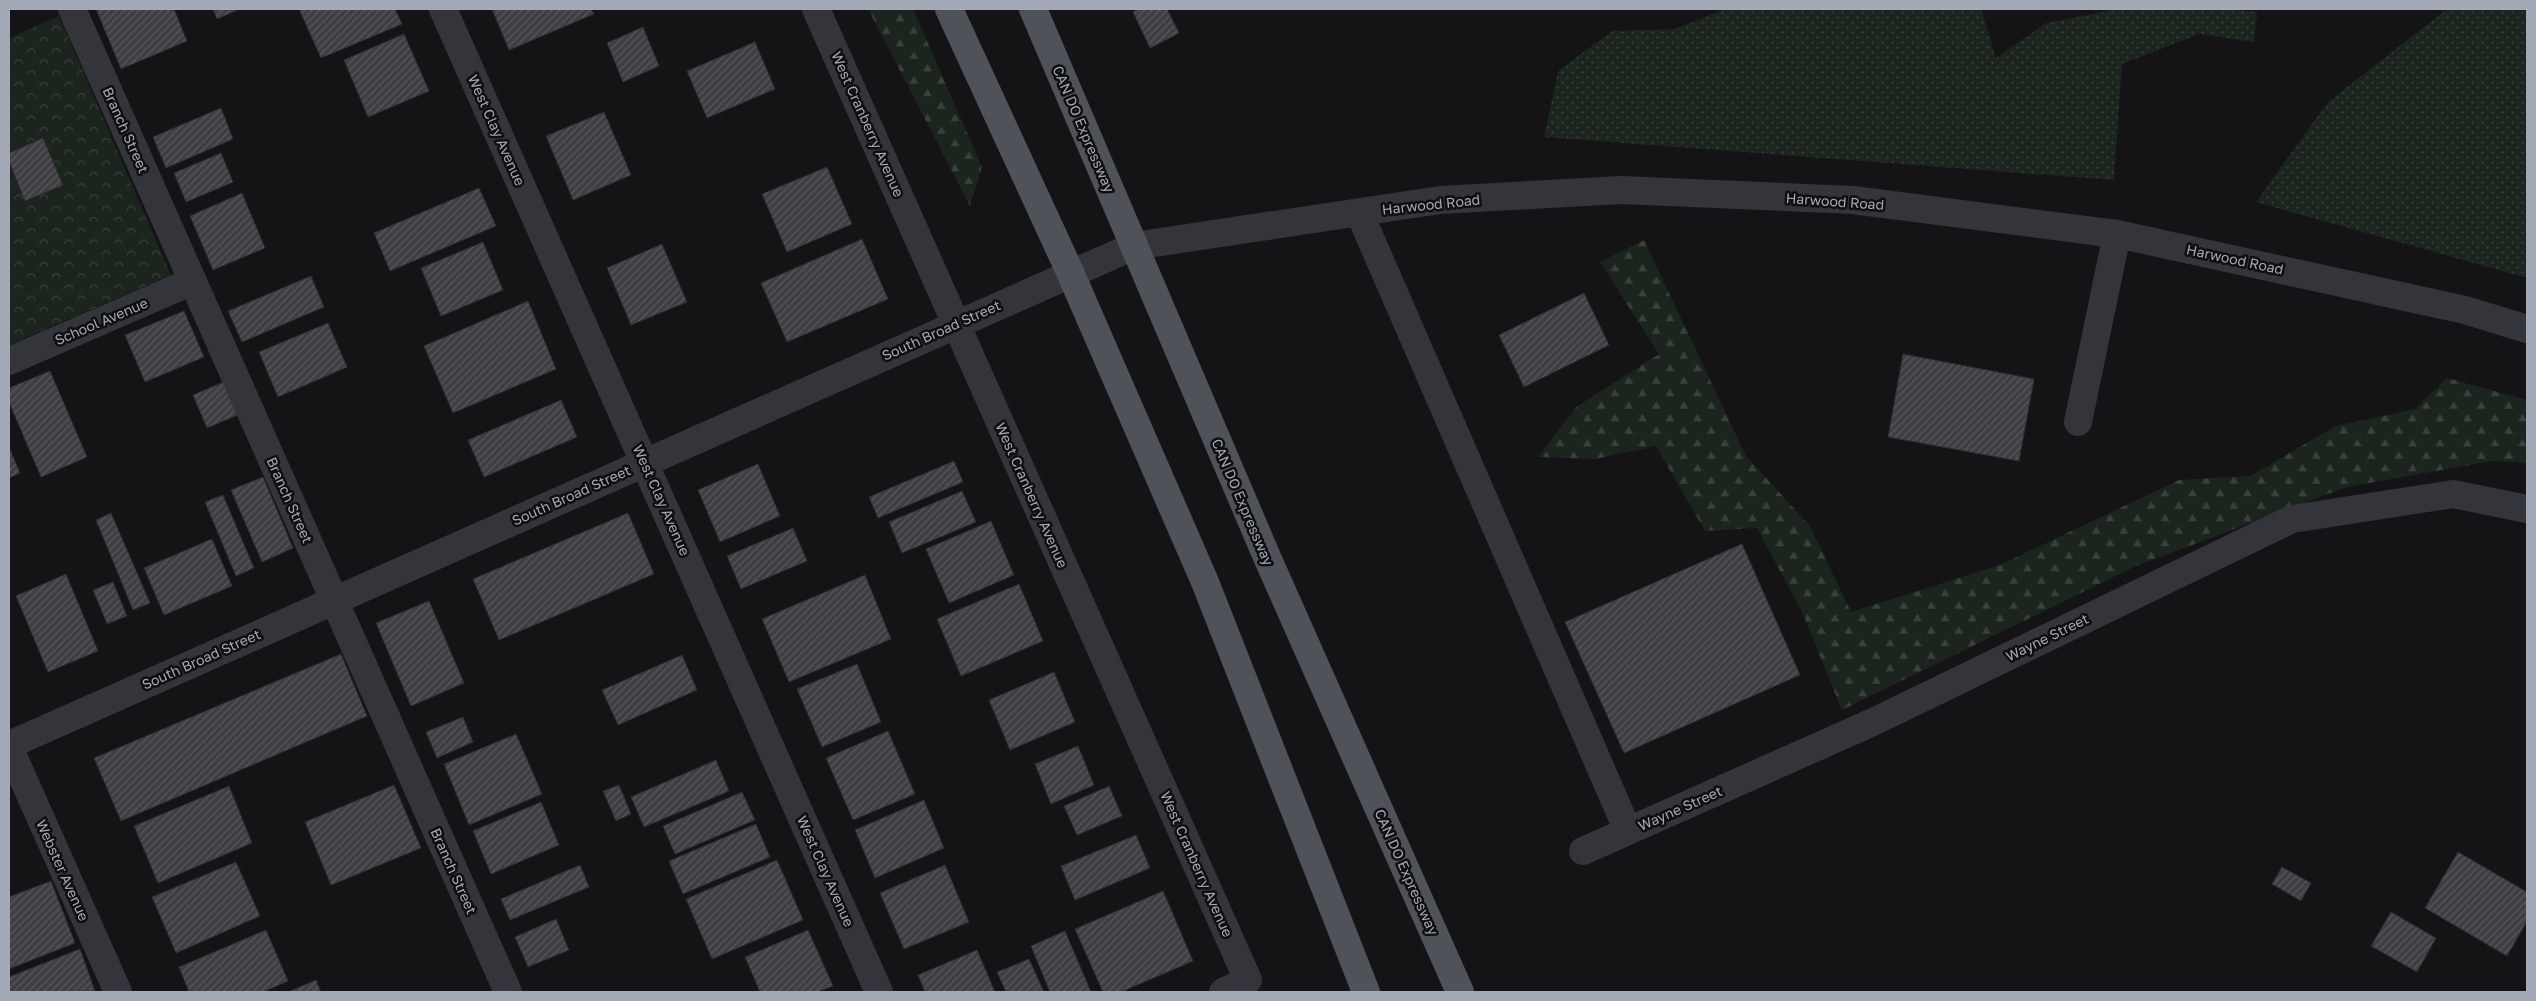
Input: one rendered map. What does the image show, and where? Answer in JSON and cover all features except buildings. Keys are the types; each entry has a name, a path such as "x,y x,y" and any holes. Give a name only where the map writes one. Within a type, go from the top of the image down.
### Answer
{"main road":[{"path":"949,9 1070,272 1205,582 1366,992"},
{"name":"CAN DO Expressway","path":"1033,9 1267,557 1460,992"}],"street":[{"name":"Branch Street","path":"72,9 508,992"},
{"name":"West Clay Avenue","path":"443,9 879,992"},
{"name":"West Cranberry Avenue","path":"816,9 1248,980 1223,992"},
{"name":"Harwood Road","path":"1134,246 1440,200 1621,190 1853,200 2117,234 2465,310 2527,329"},
{"path":"1359,212 1628,831"},
{"path":"2078,422 2117,234"},
{"name":"South Broad Street","path":"9,746 1070,272 1134,246"},
{"name":"School Avenue","path":"9,361 193,281"},
{"name":"Wayne Street","path":"1583,851 1872,722 2292,519 2453,494 2527,508"},
{"name":"Webster Avenue","path":"9,746 118,992"}],"green space":[{"path":"868,9 913,9 982,167 970,206"},
{"path":"1725,9 1981,9 1996,58 2046,23 2118,9 2228,9 2257,12 2254,42 2199,34 2122,64 2114,180 1544,137 1558,71 1612,31 1675,29"},
{"path":"2447,9 2527,9 2527,278 2256,202 2328,102"},
{"path":"59,16 171,275 9,345 9,38"},
{"path":"1644,240 1746,456 1810,526 1851,612 2000,565 2179,480 2250,476 2336,426 2415,409 2447,378 2527,400 2527,463 2492,461 2347,487 2136,566 1842,710 1802,612 1757,528 1705,531 1656,446 1595,459 1538,457 1576,407 1659,354 1600,262"}]}
